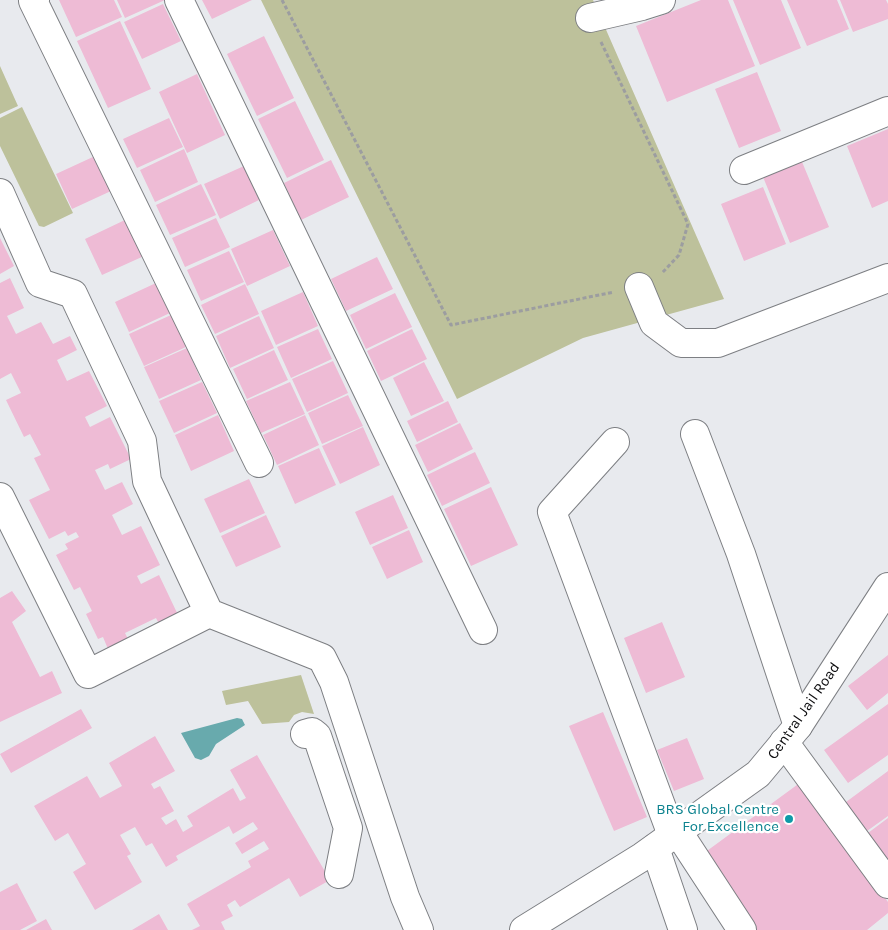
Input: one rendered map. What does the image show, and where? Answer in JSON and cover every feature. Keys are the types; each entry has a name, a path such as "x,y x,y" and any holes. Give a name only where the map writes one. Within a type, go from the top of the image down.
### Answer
{"street":[{"path":"35,0 33,1 259,463"},
{"path":"179,0 483,630"},
{"path":"595,29 642,6 661,0"},
{"path":"744,170 888,111"},
{"path":"0,192 40,283 74,294 142,441 147,481 209,613 322,658 334,682 405,898 418,930"},
{"path":"639,287 654,323 681,343 718,343 888,278"},
{"path":"696,434 741,554 791,734 888,884"},
{"path":"615,442 552,512 662,843 683,930"},
{"path":"0,497 7,531 88,674 209,613"},
{"name":"Central Jail Road","path":"524,930 662,843 758,774 791,734 886,594"},
{"path":"305,734 312,732 317,736 348,828 339,874"},
{"path":"662,843 666,930"},
{"path":"662,843 742,930"}],"path":[{"path":"282,0 451,325 650,285 679,255 688,224 595,29"}],"green space":[{"path":"261,0 593,0 724,299 583,338 457,399"},
{"path":"0,66 18,106 0,114"},
{"path":"22,107 73,213 44,227 39,226 0,146 0,118"},
{"path":"301,675 314,714 302,712 294,715 289,722 262,724 248,701 226,705 222,691"}],"water":[{"path":"237,718 242,719 245,725 216,744 209,756 201,760 195,758 181,733"}],"building":[{"path":"59,0 114,0 122,17 76,37"},
{"path":"117,0 165,0 125,18"},
{"path":"202,0 252,0 212,19"},
{"path":"701,0 728,0 755,66 667,102 636,26"},
{"path":"733,0 781,0 801,48 760,65"},
{"path":"787,0 837,0 849,29 807,46"},
{"path":"840,0 886,0 888,4 888,19 853,32"},
{"path":"163,4 181,41 142,59 124,22"},
{"path":"120,21 151,89 108,108 77,41"},
{"path":"264,36 294,98 257,116 227,54"},
{"path":"757,72 781,131 739,148 715,89"},
{"path":"197,74 225,135 187,153 159,92"},
{"path":"295,101 324,160 287,178 258,119"},
{"path":"169,118 183,147 137,168 123,139"},
{"path":"888,129 888,201 872,208 847,146"},
{"path":"184,149 198,182 155,202 140,170"},
{"path":"95,156 111,191 72,209 56,174"},
{"path":"800,157 829,227 790,243 761,172"},
{"path":"331,160 349,197 301,220 284,183"},
{"path":"244,166 259,200 220,219 204,184"},
{"path":"201,184 216,215 170,235 156,205"},
{"path":"763,187 786,244 744,261 721,204"},
{"path":"216,218 230,247 185,267 172,238"},
{"path":"127,219 144,256 102,275 85,239"},
{"path":"273,230 290,266 247,286 231,249"},
{"path":"0,238 14,266 0,274"},
{"path":"229,251 244,282 201,301 187,270"},
{"path":"377,257 393,289 346,311 331,279"},
{"path":"10,278 24,308 7,316 16,334 41,322 53,344 70,336 77,350 57,360 67,381 89,371 107,406 85,417 90,427 110,417 131,459 110,469 108,464 95,470 105,490 122,482 133,504 112,515 122,535 141,526 160,565 137,576 141,584 159,575 179,617 160,626 156,618 125,633 128,639 108,649 103,637 98,639 86,614 92,611 80,587 74,590 56,555 68,549 65,544 79,537 76,532 68,536 65,531 49,539 29,500 50,490 34,458 41,455 30,434 24,437 6,400 21,393 11,373 0,379 0,283"},
{"path":"156,283 170,313 129,332 115,302"},
{"path":"245,284 259,314 215,334 201,305"},
{"path":"303,292 318,326 276,345 261,311"},
{"path":"395,293 412,327 366,349 350,315"},
{"path":"171,315 186,347 144,366 129,334"},
{"path":"259,316 274,348 230,368 216,336"},
{"path":"318,329 332,359 291,378 277,347"},
{"path":"412,329 427,359 381,381 367,351"},
{"path":"187,348 201,380 159,399 144,367"},
{"path":"274,350 288,380 247,399 233,369"},
{"path":"333,361 348,393 307,412 292,379"},
{"path":"424,362 444,401 411,416 393,378"},
{"path":"202,382 217,413 174,433 159,401"},
{"path":"290,382 305,414 261,433 246,401"},
{"path":"348,395 363,426 322,444 308,413"},
{"path":"448,401 458,422 417,442 407,421"},
{"path":"218,415 234,451 191,471 175,435"},
{"path":"305,415 319,445 277,465 263,435"},
{"path":"460,423 473,449 428,472 415,445"},
{"path":"363,427 380,465 340,484 322,446"},
{"path":"319,448 336,485 295,504 278,466"},
{"path":"475,452 490,483 442,506 427,475"},
{"path":"249,479 265,513 220,533 204,499"},
{"path":"491,487 518,545 471,566 444,509"},
{"path":"393,495 408,528 370,545 355,512"},
{"path":"266,515 281,547 236,567 221,536"},
{"path":"409,530 423,562 387,579 372,547"},
{"path":"12,591 26,611 12,622 40,677 52,671 62,693 0,722 0,598"},
{"path":"662,622 685,677 646,693 624,638"},
{"path":"888,655 888,693 867,710 848,686"},
{"path":"888,704 888,755 848,783 824,750"},
{"path":"81,709 92,728 11,773 0,754"},
{"path":"603,712 647,817 614,831 569,726"},
{"path":"155,736 175,771 151,784 154,789 160,786 174,811 161,818 166,825 176,819 183,832 193,826 187,816 233,788 240,801 246,798 230,770 257,755 330,880 300,897 289,878 240,907 235,900 227,905 233,916 221,922 225,930 192,930 200,926 187,904 251,867 248,861 269,849 264,841 242,854 235,843 258,829 253,822 233,834 229,826 176,856 178,860 166,867 152,843 146,846 135,827 120,835 131,854 127,856 142,882 95,910 73,872 86,864 68,833 55,841 34,806 87,776 100,798 122,786 109,763"},
{"path":"687,738 704,779 674,791 657,750"},
{"path":"888,771 888,816 867,831 846,802"},
{"name":"BRS Global Centre For Excellence","path":"801,782 888,902 888,913 867,930 750,930 700,856"},
{"path":"888,818 888,861 868,833"},
{"path":"17,883 37,921 20,930 0,930 0,892"},
{"path":"159,914 168,930 132,930"},
{"path":"46,919 52,930 26,930"}],"place":[{"name":"BRS Global Centre For Excellence","path":"789,819"}]}
